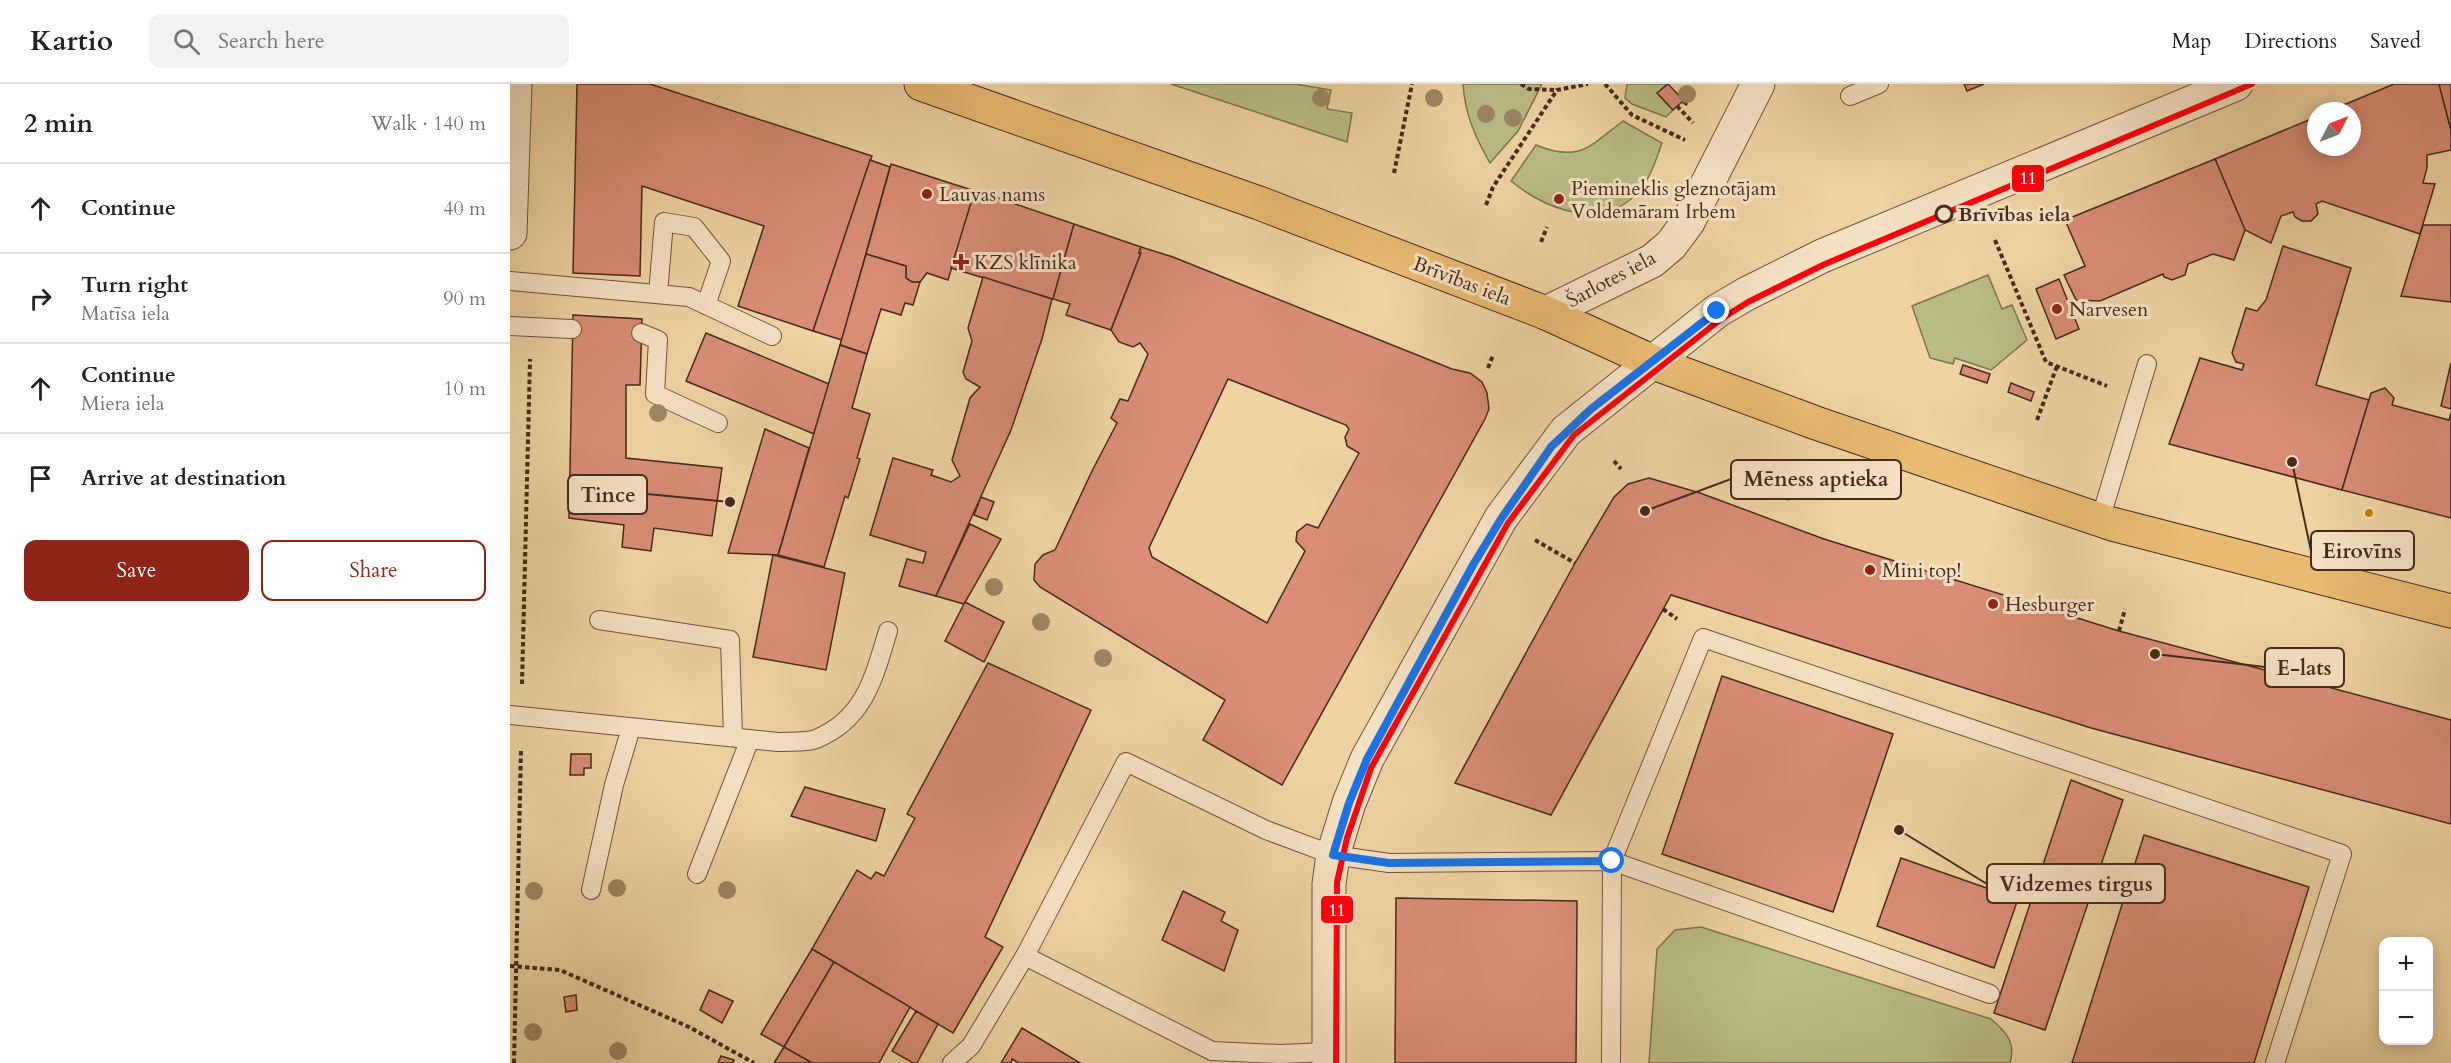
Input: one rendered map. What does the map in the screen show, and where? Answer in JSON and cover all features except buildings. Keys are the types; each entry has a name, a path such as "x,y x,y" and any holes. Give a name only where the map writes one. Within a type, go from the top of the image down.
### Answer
{"highway":[{"name":"Brīvības iela","path":"921,84 1259,203 1546,313 1652,361 1816,423 2100,520 2451,611"}],"street":[{"path":"510,233 515,84"},
{"name":"Šarlotes iela","path":"1546,313 1652,261 1671,245 1688,222 1758,84"},
{"path":"1329,1057 1328,921 1333,855 1349,803 1367,759 1501,519 1566,431 1652,361 1736,300 1822,256 2236,84"}],"lane":[{"path":"1850,96 1879,84"},
{"path":"658,294 664,222 694,227 721,261 706,305"},
{"path":"510,281 689,297 772,336"},
{"path":"510,326 572,330"},
{"path":"641,333 658,340 655,394 718,423"},
{"path":"2100,520 2147,364"},
{"path":"599,620 730,640 741,738 697,874"},
{"path":"516,716 778,742 814,740 844,723 865,700 888,631"},
{"path":"1611,1063 1612,861 1703,638 2342,854 2275,1063"},
{"path":"591,890 614,785 631,728"},
{"path":"952,1063 971,1046 1025,956 1126,762 1266,830 1333,855 1389,863 1612,861 1990,994"},
{"path":"1025,956 1212,1051 1329,1057"}],"path":[{"path":"1394,173 1412,84"},
{"path":"1521,84 1529,89 1557,90 1588,84"},
{"path":"1605,84 1632,115 1688,142"},
{"path":"1486,205 1493,187 1557,90"},
{"path":"1677,106 1695,127"},
{"path":"1541,242 1546,227"},
{"path":"1995,240 2046,362 2136,398"},
{"path":"514,1063 516,716 531,327"},
{"path":"1488,368 1493,355"},
{"path":"2037,420 2057,366"},
{"path":"1614,461 1621,469"},
{"path":"1787,500 1790,491"},
{"path":"1501,519 1575,563"},
{"path":"2119,632 2125,609"},
{"path":"510,966 560,970 689,1027 754,1063"}],"green space":[{"path":"1171,84 1295,84 1331,90 1327,109 1352,113 1347,142"},
{"path":"1463,84 1542,84 1518,131 1490,163 1472,125"},
{"path":"1627,84 1667,84 1657,93 1673,110 1666,117 1632,104 1625,98"},
{"path":"1623,121 1662,143 1648,178 1635,196 1619,207 1601,213 1564,210 1545,203 1511,181 1536,145 1551,150 1574,152 1592,144"},
{"path":"1988,275 2002,309 2012,305 2027,340 1991,370 1955,358 1953,364 1930,358 1912,306"},
{"path":"1701,927 1991,1019 2001,1028 2011,1043 2010,1063 1649,1063 1657,949 1675,930"}],"transit line":[{"name":"11","path":"1336,1063 1337,882 1347,838 1371,768 1508,523 1574,435 1721,319 1748,302 1825,264 2252,84"}],"place":[{"name":"Lauvas nams","path":"927,194"},
{"name":"Piemineklis gleznotājam Voldemāram Irbem","path":"1559,199"},
{"name":"Brīvības iela","path":"1944,214"},
{"name":"KZS klīnika","path":"961,262"},
{"name":"Narvesen","path":"2057,309"},
{"name":"Eirovīns","path":"2292,462"},
{"name":"Tince","path":"730,502"},
{"name":"Mēness aptieka","path":"1645,511"},
{"name":"Mini top!","path":"1870,570"},
{"name":"Hesburger","path":"1993,604"},
{"name":"E-lats","path":"2155,654"},
{"name":"Vidzemes tirgus","path":"1899,830"}],"route":[{"path":"1612,861 1389,863 1333,855 1349,803 1367,759 1473,565 1501,519 1551,447 1591,409 1717,311"}]}
